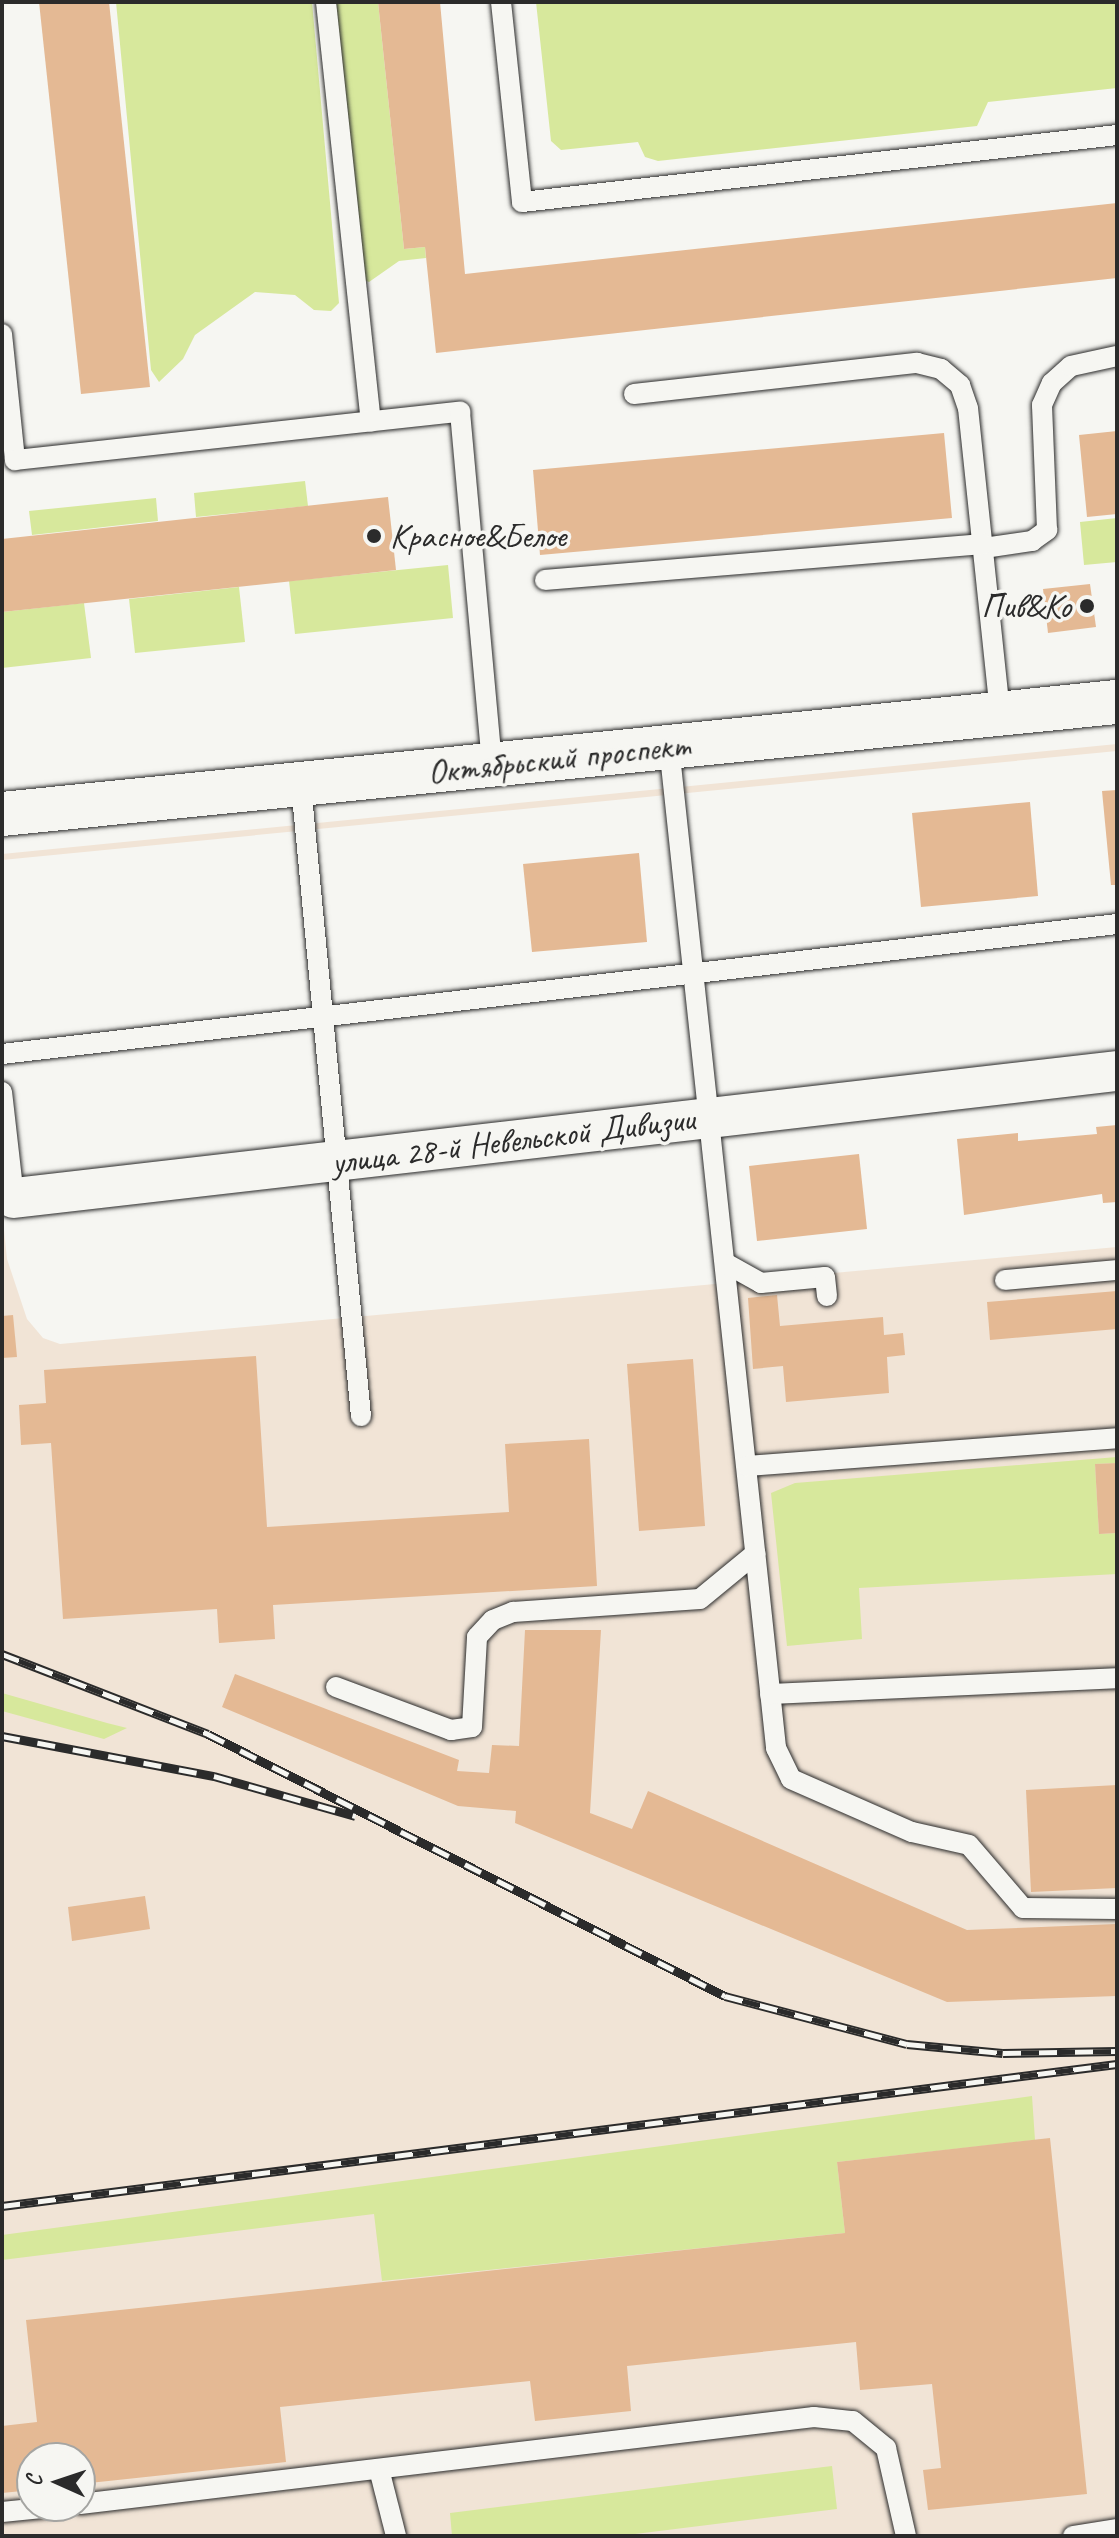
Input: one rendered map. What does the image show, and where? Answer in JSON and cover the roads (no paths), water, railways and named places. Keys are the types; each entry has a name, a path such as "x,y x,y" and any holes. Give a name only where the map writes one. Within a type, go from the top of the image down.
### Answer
{"main road":[{"name":"Октябрьский проспект","path":"2,814 1117,702"}],"street":[{"name":"улица 28-й Невельской Дивизии","path":"14,1198 1117,1071"}],"lane":[{"path":"326,2 371,422"},
{"path":"501,2 522,202 1117,135"},
{"path":"2,334 15,460 460,412 492,764"},
{"path":"545,580 1032,541 1047,530 1042,405 1052,383 1071,366 1117,356"},
{"path":"634,394 917,363 941,369 960,385 968,408 1000,714"},
{"path":"669,746 727,1264 776,1748 791,1779 912,1832 969,1845 1023,1908 1117,1909"},
{"path":"301,785 361,1416"},
{"path":"2,1054 1117,924"},
{"name":"улица 28-й Невельской Дивизии","path":"2,1092 14,1198"},
{"path":"727,1264 761,1283 825,1277 827,1296"},
{"path":"1005,1280 1117,1270"},
{"path":"747,1466 1117,1438"},
{"path":"336,1687 451,1730 472,1727 477,1637 493,1620 513,1612 700,1599 756,1553"},
{"path":"770,1694 1117,1678"},
{"path":"96,2502 380,2473 832,2418 871,2430 886,2448 906,2536"},
{"path":"380,2473 396,2536"},
{"path":"1073,2536 1117,2529"}],"railway":[{"path":"2,1654 208,1734 725,1996 907,2044 1003,2053 1117,2051"},
{"path":"2,1736 214,1776 355,1816"},
{"path":"2,2206 1117,2064"}],"place":[{"name":"Красное&Белое","path":"374,536"},
{"name":"Пив&Ко","path":"1087,606"}]}
